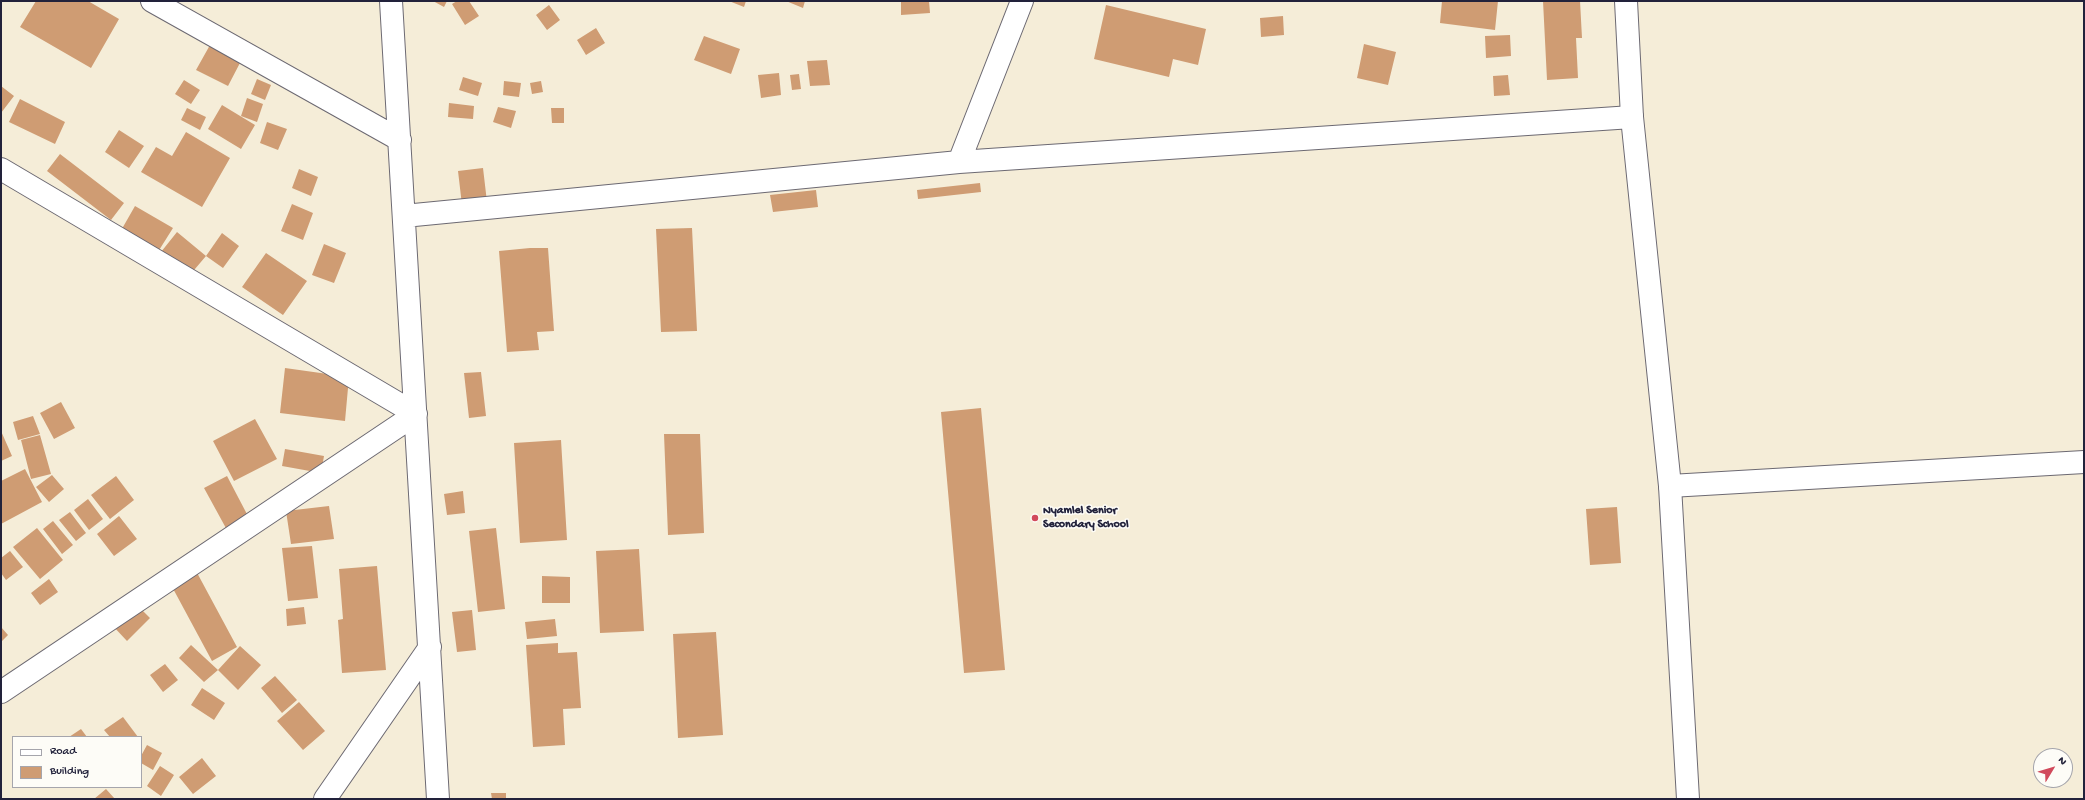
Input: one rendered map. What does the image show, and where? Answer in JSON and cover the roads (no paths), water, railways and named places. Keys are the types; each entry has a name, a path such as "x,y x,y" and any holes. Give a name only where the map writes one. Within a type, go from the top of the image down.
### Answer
{"street":[{"path":"152,1 400,140"},
{"path":"391,1 438,799"},
{"path":"959,162 1022,1"},
{"path":"1626,1 1632,117 1670,486 1688,799"},
{"path":"404,216 959,162 1632,117"},
{"path":"1,169 416,414"},
{"path":"1,692 416,414"},
{"path":"1670,486 2084,462"},
{"path":"325,799 430,647"}],"place":[{"name":"Nyamlel Senior Secondary School","path":"1035,518"}]}
